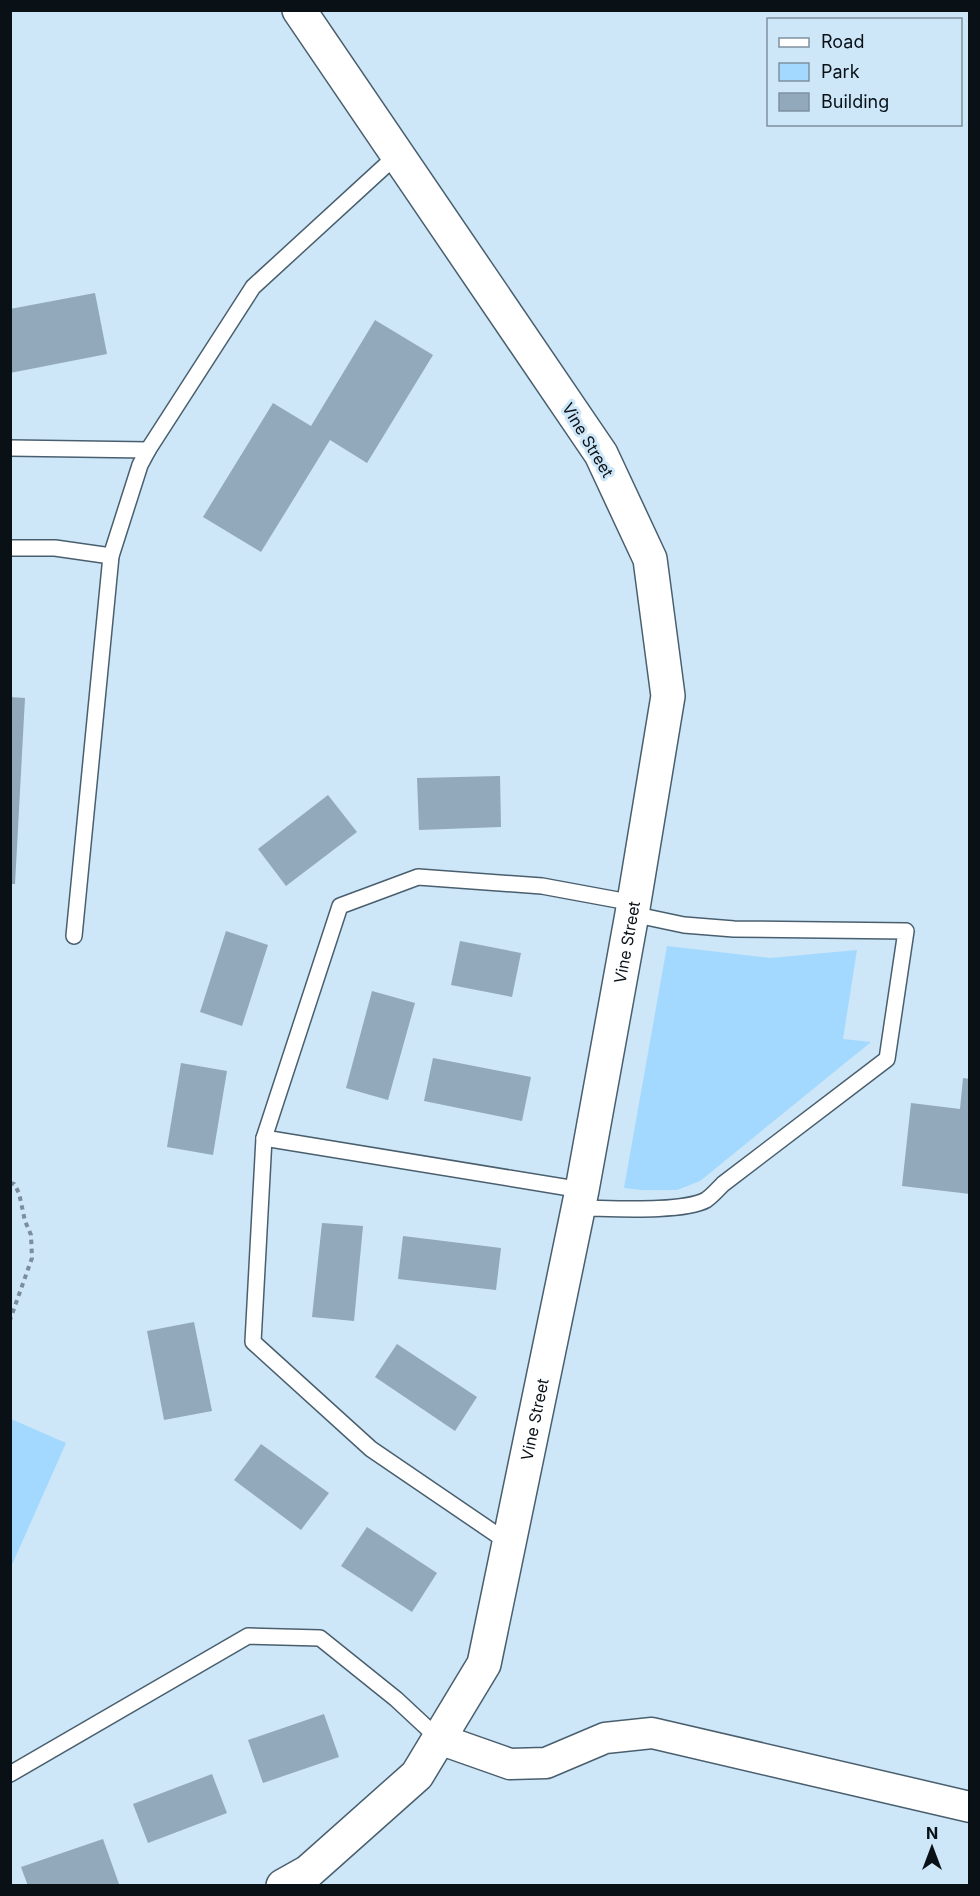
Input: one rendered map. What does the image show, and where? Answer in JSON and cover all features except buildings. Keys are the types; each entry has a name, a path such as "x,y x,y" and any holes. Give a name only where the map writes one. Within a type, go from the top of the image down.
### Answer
{"main road":[{"name":"Vine Street","path":"299,10 601,454 650,559 668,696 581,1199 484,1664 417,1774 302,1881"}],"street":[{"path":"439,1739 510,1764 546,1763 605,1738 652,1732 969,1807"}],"lane":[{"path":"74,936 111,556 140,465 253,287 397,155"},
{"path":"10,448 148,450"},
{"path":"10,548 56,548 111,556"},
{"path":"264,1137 581,1199 665,1208 692,1205 706,1200 723,1184 888,1059 906,931 734,929 684,924 633,908 542,886 418,877 340,906 264,1137 253,1342 371,1449 509,1544"},
{"path":"10,1774 248,1636 320,1638 396,1699 439,1739"}],"path":[{"path":"10,1183 14,1184 19,1193 25,1221 31,1235 32,1258 10,1320"}],"green space":[{"path":"667,946 770,958 857,950 843,1039 871,1042 700,1181 677,1190 624,1188"},
{"path":"11,1419 66,1443 10,1567"}]}
